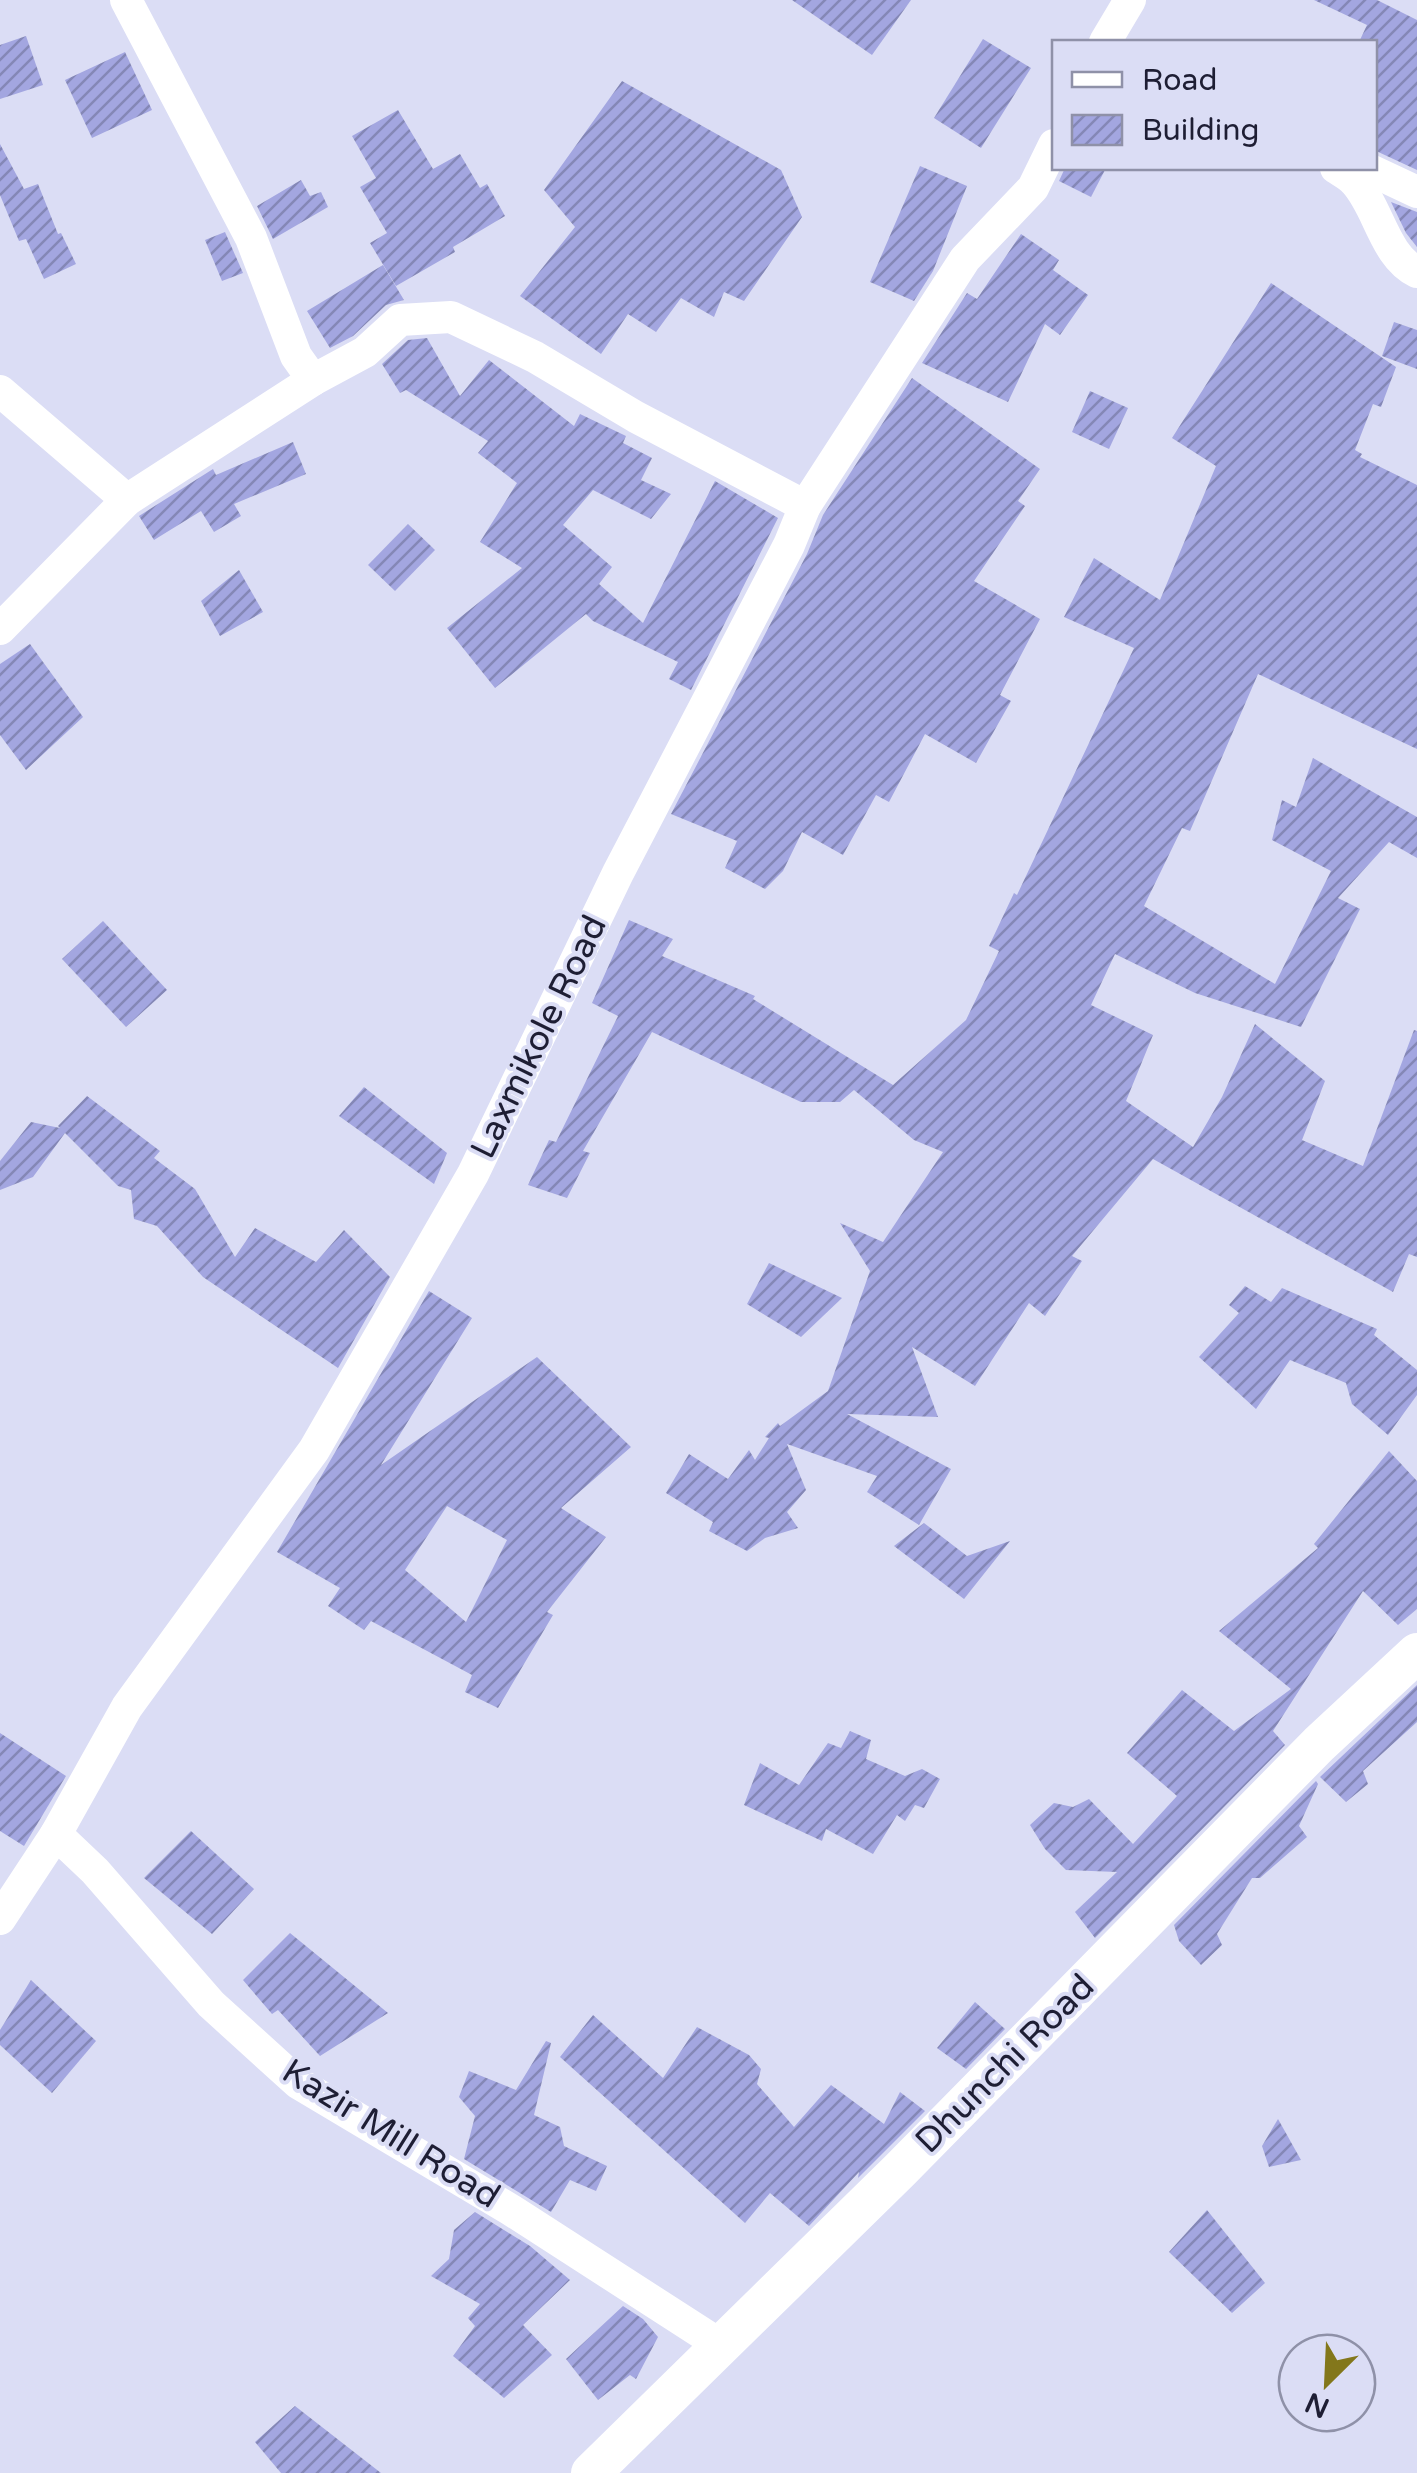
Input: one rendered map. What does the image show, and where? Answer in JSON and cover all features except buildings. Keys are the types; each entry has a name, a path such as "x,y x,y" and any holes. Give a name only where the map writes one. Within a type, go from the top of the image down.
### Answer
{"street":[{"path":"126,0 251,238 296,356 313,380"},
{"path":"1117,38 1130,0"},
{"name":"Laxmikole Road","path":"0,1919 56,1834 128,1707 314,1450 474,1174 610,891 790,546 805,506 966,259 1033,188 1052,149"},
{"path":"1339,170 1355,181 1396,256 1417,272"},
{"path":"1370,170 1417,192"},
{"path":"0,629 128,500 313,380 364,352 400,320 450,317 534,357 636,417 805,506"},
{"path":"0,391 128,500"},
{"name":"Dhunchi Road","path":"591,2473 1319,1744 1417,1653"},
{"name":"Kazir Mill Road","path":"56,1834 95,1871 211,2004 298,2083 511,2210 722,2346"}]}
